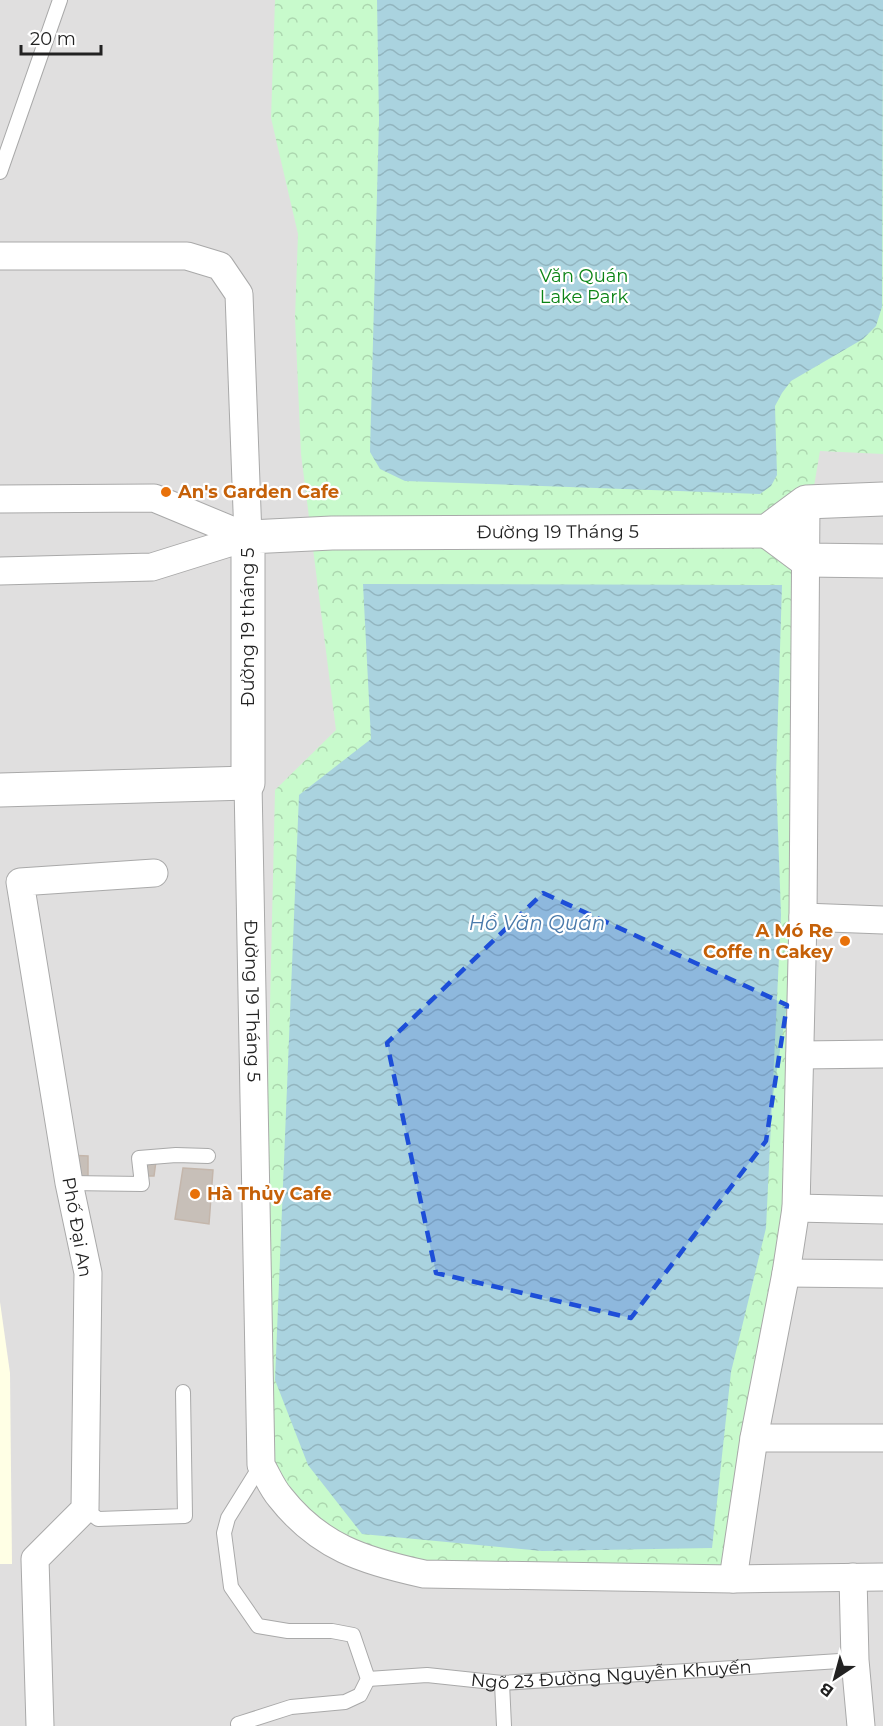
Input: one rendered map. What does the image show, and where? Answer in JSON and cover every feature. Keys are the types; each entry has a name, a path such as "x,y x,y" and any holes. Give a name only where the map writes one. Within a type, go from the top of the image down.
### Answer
{"street":[{"path":"0,256 187,256 220,266 239,294 248,537"},
{"path":"0,499 154,498 248,537"},
{"path":"883,500 806,502 767,531 806,560 883,561"},
{"path":"733,1579 754,1438 786,1273 796,1208 803,916 806,502"},
{"name":"Đường 19 Tháng 5","path":"350,533 767,531"},
{"name":"Đường 19 tháng 5","path":"248,783 248,537 350,533"},
{"path":"0,571 152,567 248,537"},
{"path":"0,790 248,783"},
{"name":"Đường 19 Tháng 5","path":"248,783 261,1465"},
{"name":"Phố Đại An","path":"85,1509 88,1273 69,1183 20,882 154,873"},
{"path":"803,916 883,920"},
{"path":"800,1055 883,1054"},
{"path":"796,1208 883,1209"},
{"path":"786,1273 883,1274"},
{"path":"754,1438 883,1438"},
{"path":"261,1465 278,1496 305,1526 341,1550 379,1564 424,1574 733,1579 883,1577"},
{"path":"40,1726 35,1559 85,1509"},
{"path":"853,1578 855,1660 861,1726"}],"lane":[{"path":"0,172 60,0"},
{"path":"69,1183 142,1184 139,1158 176,1155 207,1156"},
{"path":"85,1509 98,1519 184,1516 183,1392"},
{"path":"239,1726 238,1724 291,1707 345,1702 360,1695 369,1679 353,1635 332,1631 288,1631 258,1626 231,1587 224,1533 228,1518 261,1465"},
{"name":"Ngõ 23 Đường Nguyễn Khuyến","path":"369,1679 427,1675 502,1683 855,1660"},
{"path":"502,1683 504,1726"}],"highlighted area":[{"path":"543,893 787,1005 766,1141 631,1318 436,1273 387,1043"}],"shaded area":[{"path":"0,0 883,0 883,1726 0,1726"},
{"path":"0,1302 10,1373 12,1564 0,1564"}],"green space":[{"name":"Văn Quán Lake Park","path":"275,0 883,0 883,454 820,451 800,568 786,1227 731,1575 426,1570 308,1522 260,1438 275,790 336,730 301,454 295,318 298,234 271,118"}],"water":[{"path":"377,0 883,0 882,307 876,326 863,339 791,381 782,393 775,406 777,475 771,486 760,494 405,481 380,469 370,452 379,120"},
{"name":"Hồ Văn Quán","path":"363,584 782,585 776,776 781,915 766,1228 731,1372 712,1548 542,1551 362,1534 308,1465 275,1380 299,795 371,739"}],"building":[{"path":"66,1155 88,1156 88,1184 69,1183"},
{"path":"139,1158 156,1161 154,1176 145,1176"},
{"name":"Hà Thủy Cafe","path":"183,1168 213,1170 209,1224 175,1219"}],"place":[{"name":"An's Garden Cafe","path":"166,492"},
{"name":"A Mó Re Coffe n Cakey","path":"845,941"},
{"name":"Hà Thủy Cafe","path":"195,1194"}]}
